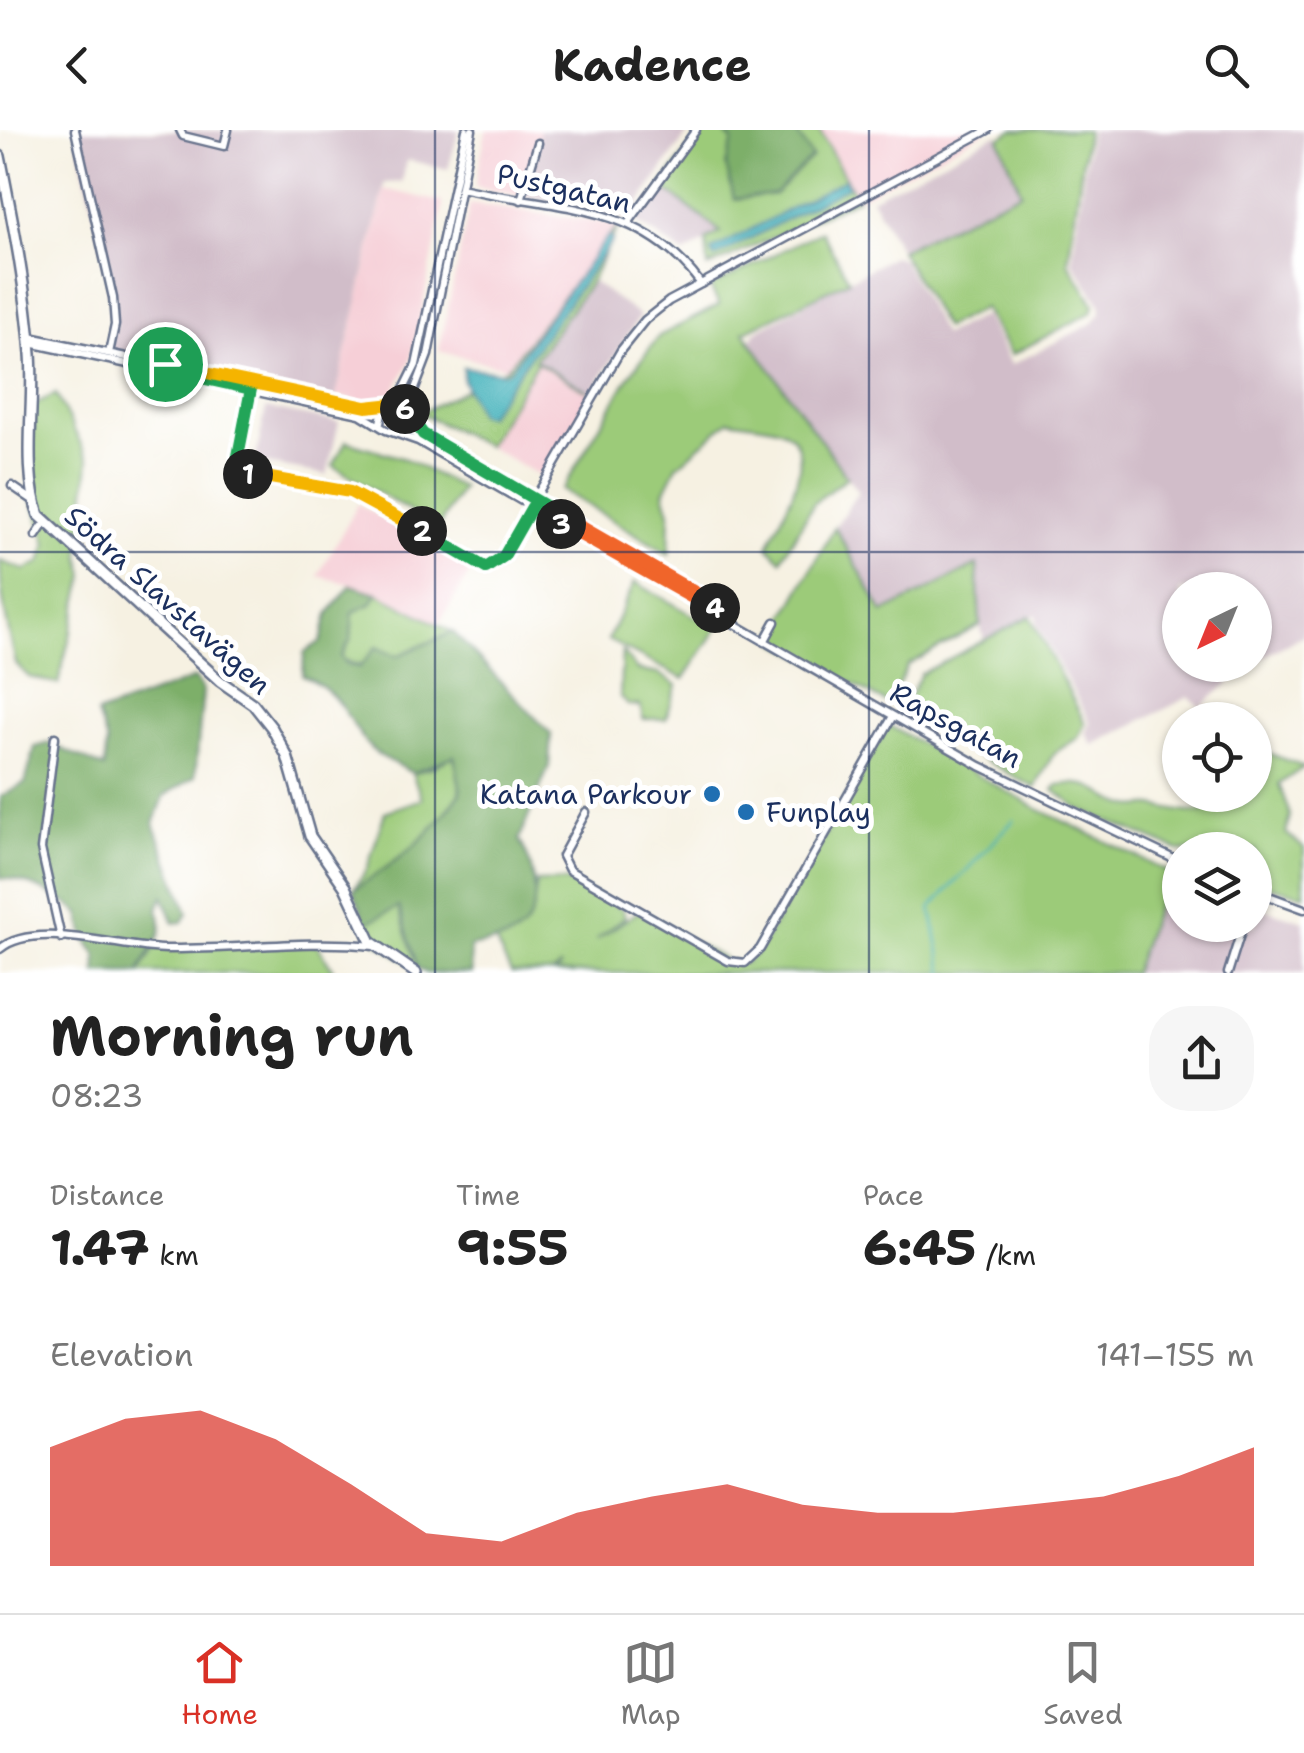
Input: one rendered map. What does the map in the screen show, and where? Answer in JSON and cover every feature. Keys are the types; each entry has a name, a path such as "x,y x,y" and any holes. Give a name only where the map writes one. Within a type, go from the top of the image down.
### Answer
{"street":[{"path":"74,130 113,298 115,325 108,356"},
{"path":"180,130 183,136 224,146 228,130"},
{"path":"395,433 408,417 428,355 469,130"},
{"path":"629,222 696,130"},
{"path":"252,386 238,456 238,464 248,474 350,492 486,568 504,556 630,337 669,301 988,130"},
{"path":"522,200 538,143"},
{"name":"Södra Slavstavägen","path":"0,156 19,250 30,340 34,419 30,490 39,515 220,681 253,704 272,728 287,756 310,836 345,886 374,946"},
{"path":"252,386 360,414 380,423 388,405 406,388 416,365 458,187"},
{"name":"Pustgatan","path":"458,187 629,222 686,263 702,284"},
{"path":"30,340 366,407 388,405"},
{"name":"Rapsgatan","path":"388,405 402,406 434,441 764,642 1039,798 1162,854"},
{"name":"Rapsgatan","path":"380,423 534,503"},
{"path":"13,493 34,501"},
{"path":"36,536 42,526"},
{"path":"764,642 776,622"},
{"path":"586,812 562,856 569,870 728,961 745,964 760,949 893,716"},
{"path":"55,737 41,849 61,938"},
{"path":"1272,898 1304,908"},
{"path":"0,950 11,940 61,938 163,950 301,942 374,946 416,973"},
{"path":"1228,973 1238,942"}],"shaded area":[{"path":"75,130 459,130 448,169 407,160 402,182 385,183 335,400 109,353 115,325 113,298"},
{"path":"486,130 540,130 522,196 475,187"},
{"path":"540,130 690,130 629,218 522,196"},
{"path":"819,130 988,130 857,199"},
{"path":"1090,130 1304,130 1304,635 1272,652 1272,572 1162,572 1162,682 1229,683 1207,702 1195,702 1189,697 1179,702 1162,702 1162,710 1093,745 1086,733 1090,722 1037,624 1037,614 984,640 980,625 883,614 835,527 858,492 751,340 756,331 893,256 902,259 943,335 984,315 1011,365 1093,323 1101,312 1100,303 1072,261"},
{"path":"997,134 1022,192 900,250 871,198"},
{"path":"661,186 722,232 684,254 635,221"},
{"path":"384,189 442,202 443,207 411,360 391,397 363,402 336,396"},
{"path":"470,204 619,225 507,368 439,351"},
{"path":"591,281 640,316 591,393 534,360"},
{"path":"537,362 591,393 543,478 487,446"},
{"path":"266,408 339,422 327,475 255,462"},
{"path":"358,504 472,570 439,623 362,587 318,576"},
{"path":"1162,894 1162,942 1272,942 1272,911 1304,921 1304,973 1133,973"}],"green space":[{"path":"703,130 730,130 727,136 733,141 726,166 811,158 795,130 819,130 857,199 708,267 706,240 721,232 661,186"},
{"path":"730,130 795,130 812,157 775,194 734,199 726,165 733,141 727,136"},
{"path":"1014,130 1087,130 1068,262 1094,304 1092,312 1011,355 983,308 944,328 900,250 1021,192 999,138"},
{"path":"619,225 591,281 535,360 591,393 537,362 487,446 420,413 507,368"},
{"path":"821,231 849,280 744,332 847,477 814,503 781,560 768,546 790,500 800,464 799,449 792,436 777,428 729,420 677,466 664,492 670,512 669,554 562,490 630,375 659,336 719,305 710,287"},
{"path":"56,394 89,460 80,555 85,575 58,684 29,677 16,664 3,600 0,561 25,570 41,562 47,544 30,490 34,404"},
{"path":"346,441 405,459 462,488 438,528 333,466"},
{"path":"835,527 883,613 977,565 980,625 908,665 889,704 778,643 775,634"},
{"path":"635,582 717,629 684,679 608,640"},
{"path":"351,585 377,593 371,604 353,612 351,639 341,657 348,665 360,667 376,647 397,656 453,632 551,734 549,766 519,840 530,864 535,893 529,920 521,931 504,940 470,947 472,973 427,973 418,969 399,907 366,923 353,890 412,847 461,792 454,756 412,773 370,748 333,697 303,676 304,653 321,641 328,614"},
{"path":"377,593 453,632 379,662 351,663 341,657 351,638 352,611 371,604"},
{"path":"1030,616 1085,723 1078,738 1054,753 1035,788 901,713 921,674"},
{"path":"622,651 637,670 659,674 677,685 666,719 643,719 640,706 628,705 620,697"},
{"path":"195,678 203,691 195,777 164,796 154,824 188,913 183,922 174,923 163,896 158,909 159,936 139,973 96,973 97,956 85,938 80,914 42,890 0,878 0,797 25,783 35,747 49,743 104,768 107,742 97,714"},
{"path":"888,725 1040,810 1162,869 1162,892 1133,973 555,973 561,966 552,973 511,973 495,941 509,938 533,907 537,882 566,881 623,909 625,917 596,940 639,911 728,961 745,963 760,949"},
{"path":"454,755 461,792 450,808 412,847 353,890 367,869 385,812 422,799 412,773 434,767"},
{"path":"1272,755 1304,767 1279,784 1290,815 1286,833 1304,848 1304,895 1272,887 1272,832 1162,832 1162,843 1077,808 1054,790 1058,785 1083,784 1120,803 1162,808 1162,812 1272,812"},
{"path":"398,906 418,969 378,943 366,923"},
{"path":"316,942 335,973 139,973 155,948"}],"water":[{"path":"845,179 848,186 714,258 711,251"},
{"path":"608,236 613,240 487,416 478,414 463,380 463,367 505,373 511,369"}],"waterway":[{"path":"944,973 931,908 1014,820"}],"place":[{"name":"Katana Parkour","path":"712,794"},
{"name":"Funplay","path":"746,812"}],"route":[{"path":"165,364 366,407 398,404 407,411 413,426 434,441 707,599 717,612 532,507 504,556 486,568 350,492 248,474 238,464 238,456 251,389 164,370 165,364"}]}
